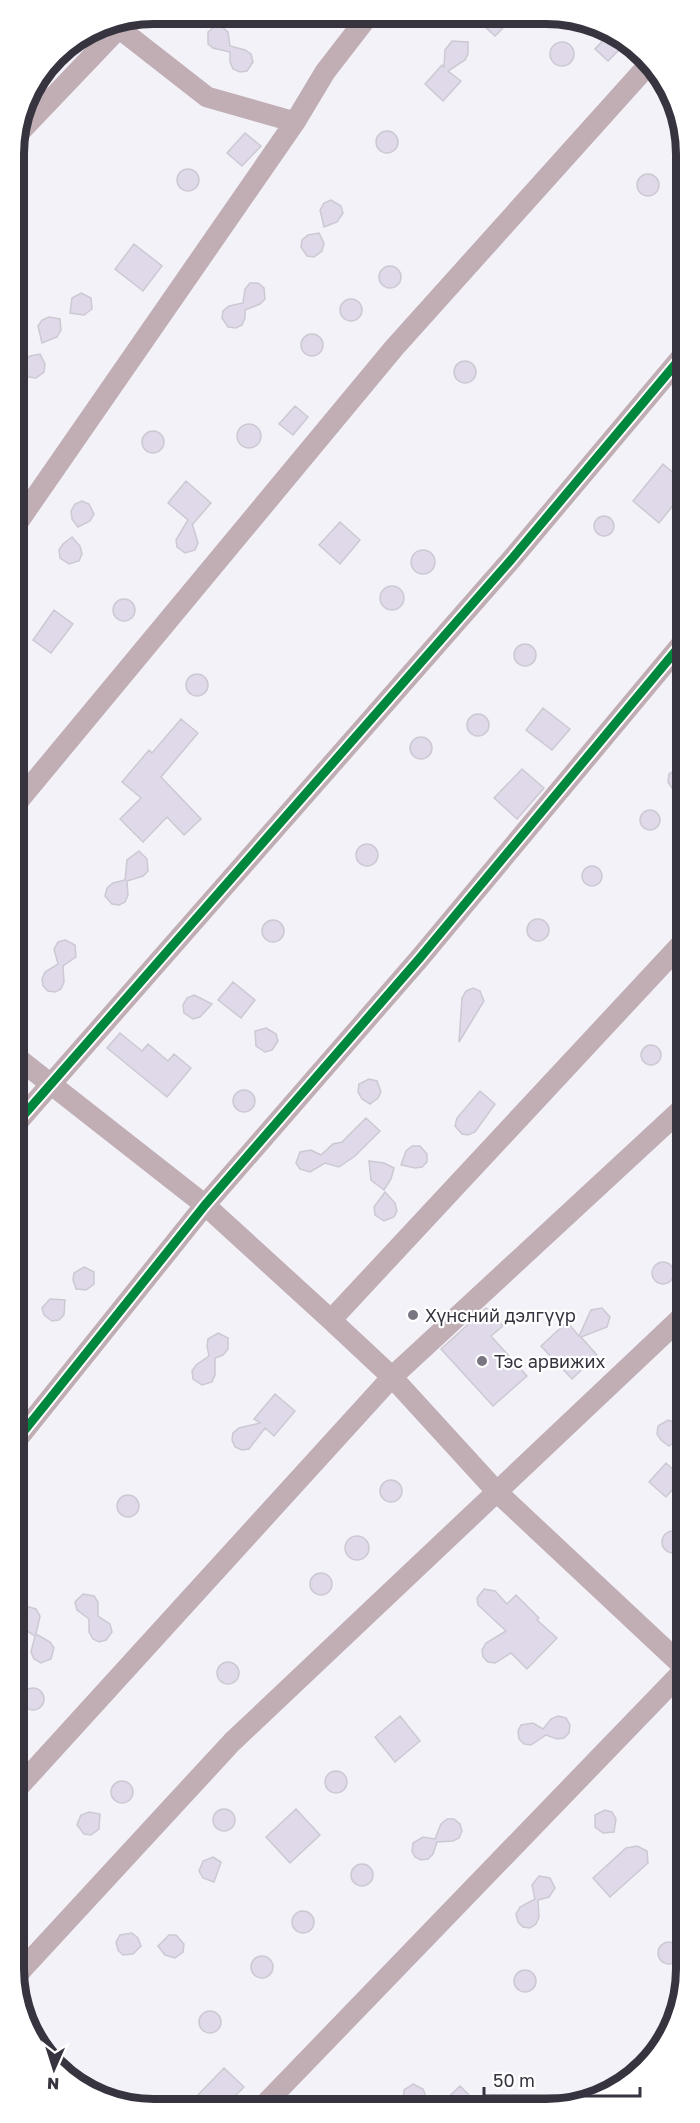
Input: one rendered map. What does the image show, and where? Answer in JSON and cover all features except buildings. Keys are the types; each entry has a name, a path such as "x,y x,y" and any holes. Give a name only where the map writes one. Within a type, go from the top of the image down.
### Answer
{"street":[{"path":"24,514 295,122 325,72 362,24"},
{"path":"120,28 207,97 295,122"},
{"path":"28,123 110,32"},
{"path":"24,794 394,348 644,69"},
{"path":"24,1115 510,561 676,364"},
{"path":"24,1431 205,1205 419,959 676,651"},
{"path":"331,1320 676,950"},
{"path":"24,1063 205,1205 331,1320 392,1377 498,1493 676,1660"},
{"path":"24,1781 392,1377 676,1114"},
{"path":"24,1967 232,1742 676,1323"},
{"path":"270,2099 676,1679"}],"cycle path":[{"path":"24,1115 510,561 676,364"},
{"path":"24,1431 205,1205 419,959 676,651"}],"place":[{"name":"Хүнсний дэлгүүр","path":"413,1315"},
{"name":"Тэс арвижих","path":"482,1361"}]}
